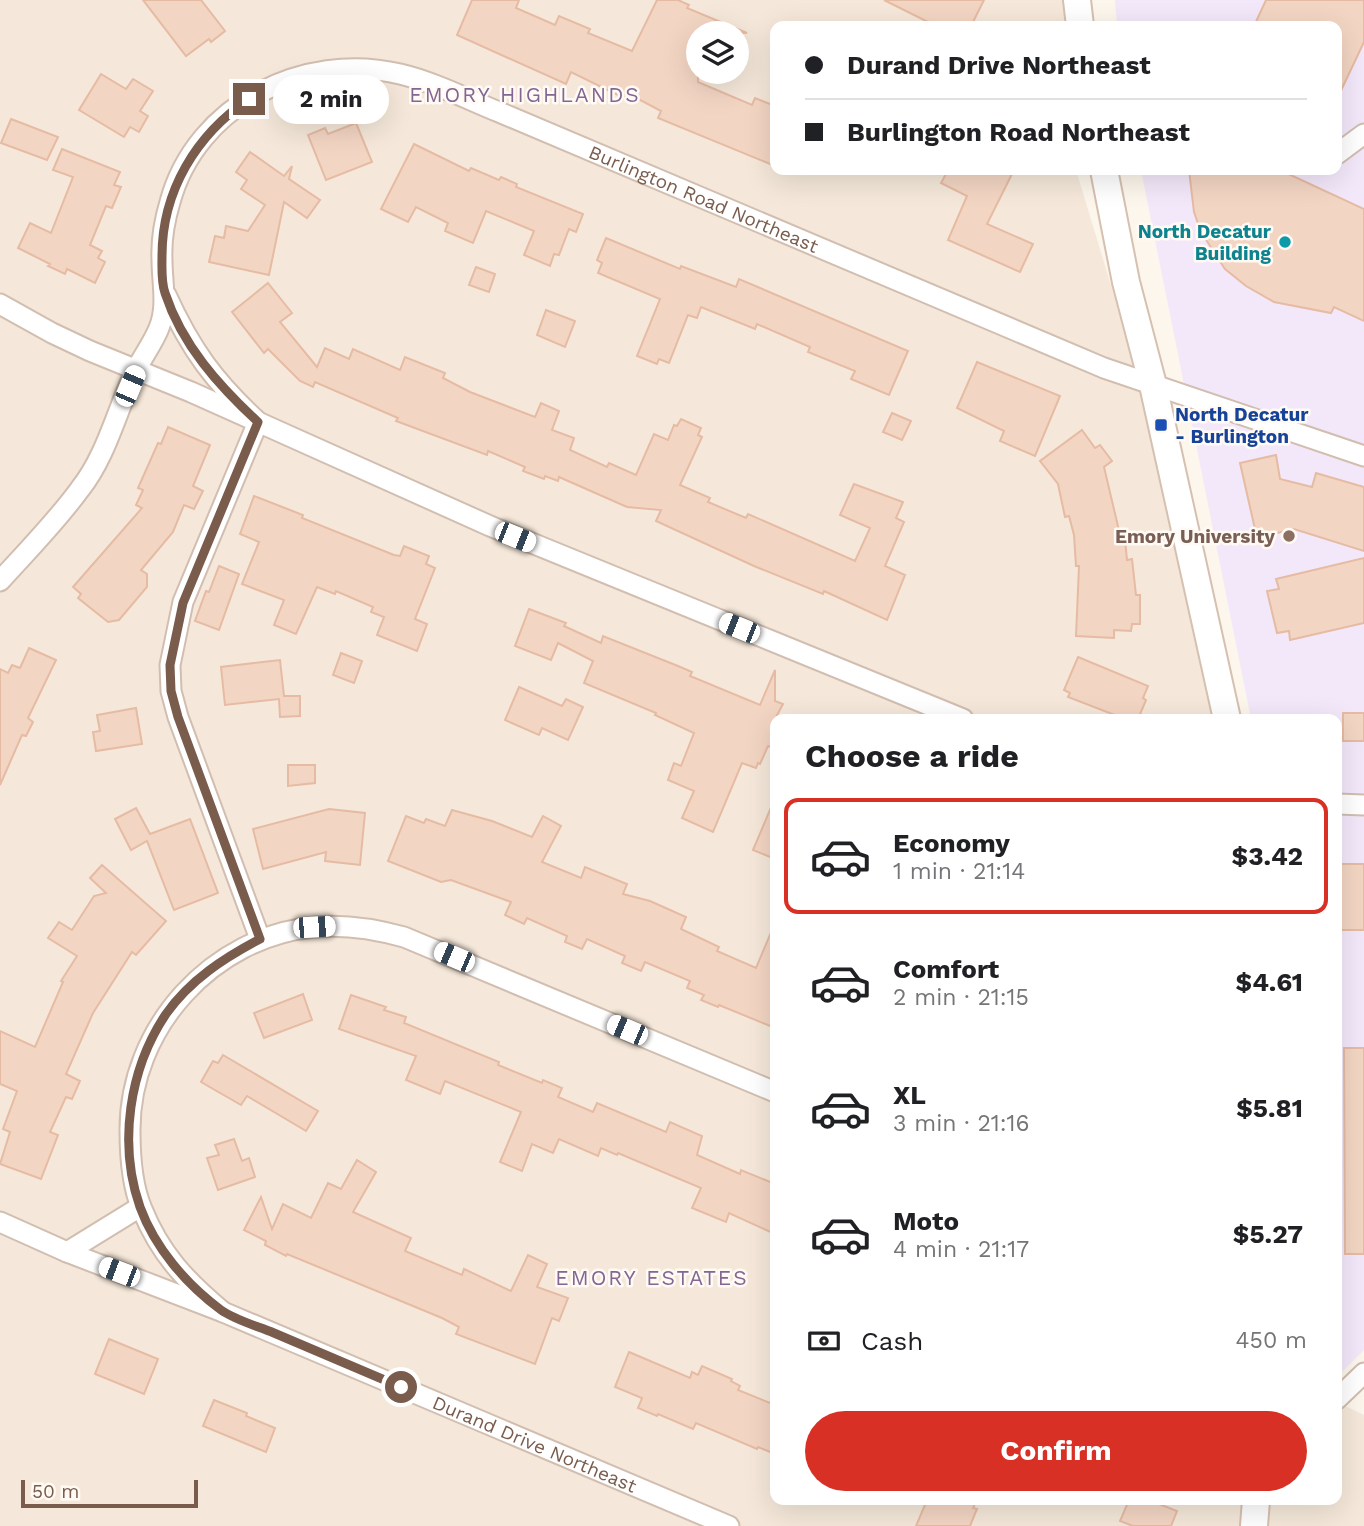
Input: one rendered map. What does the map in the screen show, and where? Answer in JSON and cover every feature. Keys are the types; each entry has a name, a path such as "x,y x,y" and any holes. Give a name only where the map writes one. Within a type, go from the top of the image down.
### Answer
{"main road":[{"path":"1077,0 1079,21"},
{"path":"1105,175 1126,282 1153,385 1226,714"},
{"path":"1254,1526 1256,1505"}],"street":[{"name":"Burlington Road Northeast","path":"0,581 81,489 100,455 136,369 159,328 164,291 162,239 171,198 184,168 212,128 249,99 292,77 340,69 400,74 422,82 499,112 1104,368 1364,456"},
{"path":"1342,150 1364,134"},
{"name":"Burlington Road Northeast","path":"164,291 190,344 207,370 258,422"},
{"path":"0,304 52,333 490,526 951,714"},
{"path":"258,422 188,590 170,665 171,691 178,717 260,939"},
{"path":"1342,804 1364,805"},
{"path":"223,1312 173,1266 140,1207 132,1170 130,1124 134,1087 147,1049 167,1014 198,979 237,951 260,939 290,931 337,926 379,930 404,937 770,1090"},
{"path":"66,1252 140,1207"},
{"name":"Durand Drive Northeast","path":"0,1222 66,1252 223,1312 729,1526"},
{"path":"1342,1392 1364,1373"}],"shaded area":[{"path":"0,0 1065,0 1065,21 770,21 770,175 1078,175 1141,384 1214,714 770,714 770,1505 1342,1505 1342,1404 1364,1415 1364,1526 0,1526"},
{"name":"Emory University","path":"1115,0 1364,0 1364,1350 1342,1372 1342,714 1250,714 1142,175 1342,175 1342,21 1117,21"}],"building":[{"path":"143,0 201,0 225,31 186,56"},
{"path":"472,0 519,0 516,8 555,25 559,16 590,29 588,33 632,51 657,0 678,0 689,5 687,8 718,21 686,21 686,84 703,84 752,105 755,98 770,104 770,164 658,118 661,111 631,95 628,100 571,72 566,84 457,35"},
{"path":"884,0 984,0 974,21 926,21"},
{"path":"1266,0 1364,0 1364,42 1342,88 1342,21 1256,21"},
{"path":"101,74 126,89 133,79 153,91 140,111 148,116 139,132 130,127 124,137 79,110"},
{"path":"11,119 58,137 47,160 1,143"},
{"path":"356,123 372,162 326,180 308,135 325,128 328,134"},
{"path":"414,144 469,171 471,168 499,180 501,177 517,184 516,187 583,214 576,232 569,229 559,255 554,254 550,266 524,255 534,231 486,211 473,243 445,231 448,223 416,207 408,222 381,209"},
{"path":"62,149 120,172 114,185 121,187 112,208 106,206 90,245 102,251 98,258 105,262 95,283 67,269 65,274 18,248 30,223 51,233 73,177 53,170"},
{"path":"250,152 284,176 292,166 289,179 320,200 307,218 284,202 269,275 209,262 215,236 224,238 226,226 248,231 265,205 241,189 247,180 236,172"},
{"path":"945,175 1012,175 987,224 1033,244 1020,272 948,240 967,196 941,183"},
{"name":"North Decatur Building","path":"1190,175 1291,175 1364,209 1364,321 1334,307 1331,313 1274,302 1246,286 1225,269 1201,232 1194,212"},
{"path":"606,238 680,269 681,266 736,287 739,279 908,351 889,395 851,379 855,371 808,352 810,347 757,324 755,329 701,307 697,318 688,315 669,363 659,359 657,364 637,356 660,299 598,273 602,263 597,260"},
{"path":"476,267 495,274 489,292 469,285"},
{"path":"268,283 292,313 280,322 317,367 325,348 349,359 353,349 400,370 405,357 445,373 443,378 470,392 535,417 541,403 559,411 552,430 574,438 570,450 607,467 609,463 636,475 654,434 668,440 674,425 677,426 681,419 701,428 698,435 702,437 680,485 710,498 708,502 746,518 748,514 855,561 870,528 840,515 854,484 903,502 896,518 904,522 885,566 905,575 887,620 824,591 823,594 754,566 656,521 661,510 627,507 559,477 558,481 545,476 544,479 523,471 525,467 488,451 487,455 396,421 398,418 315,382 313,387 300,381 268,349 264,353 232,312"},
{"path":"546,310 575,321 565,347 537,335"},
{"path":"977,362 1060,396 1035,456 1000,441 1004,431 957,408"},
{"path":"892,413 911,421 902,440 883,432"},
{"path":"168,427 210,445 193,486 203,491 194,509 184,505 173,532 141,570 147,574 147,587 119,620 108,622 78,598 81,594 73,587 142,508 136,505 143,490 138,488"},
{"path":"1082,430 1095,448 1100,445 1112,461 1104,467 1121,539 1125,539 1127,560 1132,559 1136,595 1140,595 1140,624 1132,624 1131,631 1114,630 1114,638 1076,636 1079,566 1076,566 1074,535 1069,516 1065,517 1058,484 1040,461"},
{"path":"1276,455 1280,479 1312,487 1316,473 1364,487 1364,551 1294,529 1257,538 1240,463"},
{"path":"254,496 394,555 400,556 404,546 429,556 426,564 435,568 415,619 427,624 417,651 377,635 384,617 371,612 373,607 336,591 335,594 317,587 296,634 274,625 284,600 242,584 259,542 240,534"},
{"path":"1364,558 1364,623 1290,640 1289,631 1277,633 1267,591 1279,589 1276,579"},
{"path":"219,566 239,574 219,630 195,621"},
{"path":"529,609 566,623 564,626 601,643 603,636 678,666 692,672 690,676 760,705 775,670 775,701 783,704 778,714 770,714 770,747 756,768 742,763 713,832 682,818 694,791 668,780 674,763 681,766 694,733 655,715 656,713 584,683 593,661 558,643 551,660 515,646"},
{"path":"29,648 56,660 28,718 33,722 26,736 22,735 0,785 0,669 8,673 12,665 20,668"},
{"path":"341,653 362,661 354,683 333,675"},
{"path":"1078,657 1148,686 1140,714 1112,714 1068,697 1070,693 1064,690"},
{"path":"280,660 284,696 300,696 300,716 280,717 279,699 225,705 221,667"},
{"path":"519,687 562,706 566,699 583,707 568,740 542,728 539,735 505,720"},
{"path":"136,708 142,744 96,751 93,732 100,731 97,715"},
{"path":"1343,713 1364,713 1364,741 1343,741"},
{"path":"288,765 315,765 315,783 288,786"},
{"path":"136,808 150,834 190,819 218,893 174,910 147,841 131,850 115,819"},
{"path":"329,809 365,813 360,865 325,861 326,852 263,869 253,829"},
{"path":"452,810 492,821 532,837 543,816 561,826 542,862 581,878 585,867 627,884 623,894 650,901 686,917 681,929 719,947 717,951 756,968 770,935 770,1026 701,1000 704,995 687,988 690,981 645,962 641,971 622,963 625,956 587,939 582,949 565,942 567,936 527,918 524,924 505,915 511,902 451,880 441,882 388,861 406,816 424,823 426,819 445,826"},
{"path":"770,810 770,857 753,850"},
{"path":"1342,864 1364,864 1364,930 1342,930"},
{"path":"102,865 166,921 136,955 132,952 93,1013 66,1074 80,1081 72,1099 66,1097 50,1132 58,1135 41,1179 0,1164 10,1132 3,1129 17,1091 0,1084 0,1031 35,1047 63,982 61,981 77,956 48,938 59,922 72,930 94,896 106,893 90,878"},
{"path":"303,994 312,1020 264,1038 254,1013"},
{"path":"351,995 386,1007 384,1010 406,1017 404,1023 499,1062 498,1065 562,1088 558,1097 593,1112 597,1103 666,1132 670,1122 702,1136 697,1155 740,1174 741,1170 770,1182 770,1232 729,1213 726,1222 692,1208 701,1188 601,1148 598,1156 559,1139 553,1153 532,1144 522,1171 500,1162 521,1112 445,1081 440,1094 406,1080 416,1056 339,1029"},
{"path":"1344,1048 1364,1048 1364,1254 1345,1254"},
{"path":"223,1055 318,1111 306,1131 247,1096 241,1105 201,1082 213,1061 218,1063"},
{"path":"234,1139 242,1161 249,1158 255,1177 218,1190 207,1158 219,1155 215,1145"},
{"path":"357,1160 376,1172 353,1212 411,1238 405,1251 462,1275 464,1269 511,1291 528,1255 547,1264 537,1287 568,1298 559,1321 552,1318 535,1364 456,1334 459,1327 442,1318 287,1254 286,1256 265,1245 266,1241 244,1230 261,1197 272,1229 283,1204 311,1218 328,1183 341,1189"},
{"path":"109,1339 158,1359 144,1394 95,1374"},
{"path":"629,1352 690,1378 692,1372 698,1375 702,1366 732,1379 731,1381 740,1386 738,1390 770,1403 770,1452 696,1423 693,1429 658,1414 657,1416 638,1408 642,1398 615,1387"},
{"path":"214,1400 275,1428 266,1452 203,1426"},
{"path":"925,1505 974,1505 973,1508 977,1509 970,1526 916,1526"},
{"path":"1127,1505 1162,1505 1177,1511 1171,1526 1133,1526 1120,1521"}],"place":[{"name":"North Decatur Building","path":"1285,242"},
{"name":"North Decatur - Burlington","path":"1161,425"},
{"name":"Emory University","path":"1289,536"}],"district":[{"name":"EMORY HIGHLANDS","path":"525,94"},
{"name":"EMORY ESTATES","path":"652,1277"}],"route":[{"path":"249,99 230,111 212,128 179,177 165,219 162,261 164,291 190,344 207,370 258,422 192,577 183,603 170,665 171,691 178,717 260,939 237,951 198,979 180,997 157,1029 139,1068 134,1087 130,1124 132,1170 140,1207 173,1266 223,1312 401,1387"}]}
